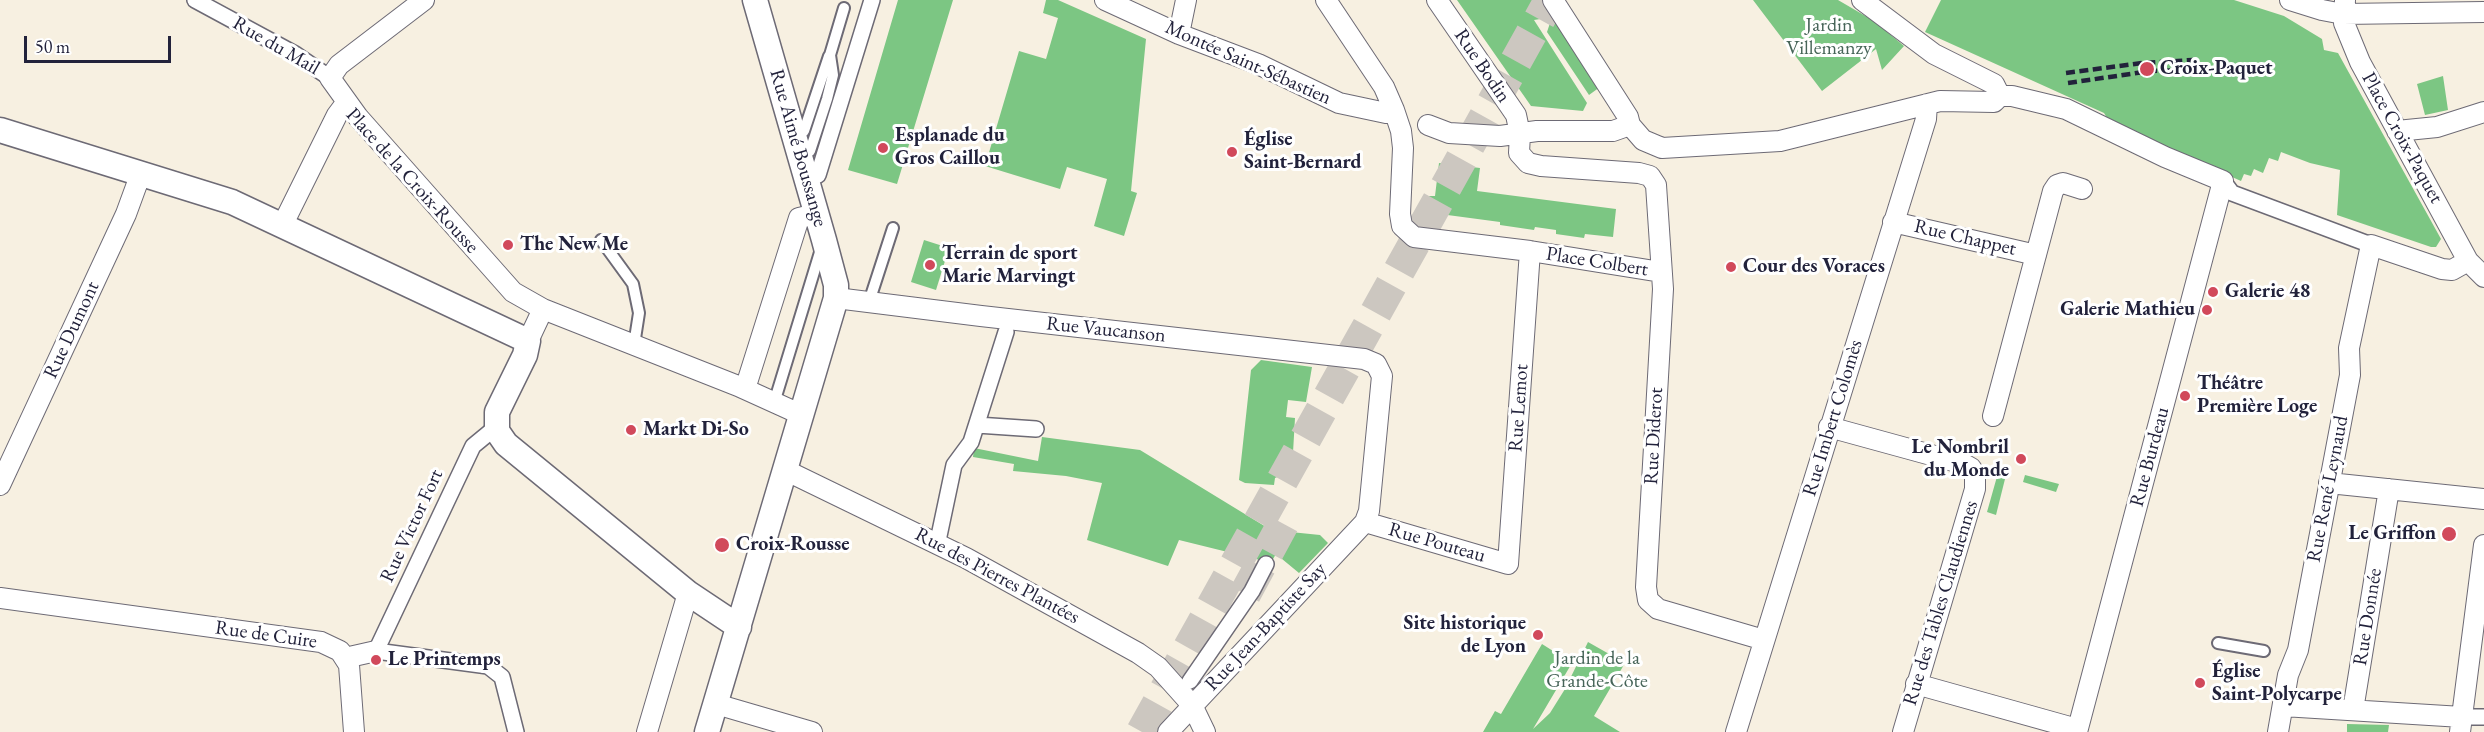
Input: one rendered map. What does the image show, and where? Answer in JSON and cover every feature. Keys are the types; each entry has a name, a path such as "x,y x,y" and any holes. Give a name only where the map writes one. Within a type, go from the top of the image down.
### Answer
{"street":[{"name":"Rue du Mail","path":"195,0 295,54 330,78 346,103"},
{"path":"330,78 339,65 424,0"},
{"name":"Rue Aimé Boussange","path":"755,0 824,240 836,285 836,298"},
{"path":"818,175 872,0"},
{"path":"1179,34 1186,0"},
{"name":"Place Colbert","path":"1326,0 1384,87 1394,110 1401,131 1403,148 1400,214 1402,226 1414,237 1530,251 1661,272 1656,185 1650,176 1639,173 1541,166 1528,163 1519,153 1520,134"},
{"name":"Rue Bodin","path":"1437,0 1516,115 1520,134"},
{"path":"1553,0 1628,117 1630,125 1643,140 1662,148 1791,139 1940,101 1994,102 2000,96 2012,96 2066,109 2165,158 2223,181 2232,193 2371,245 2442,269 2452,270 2468,261"},
{"path":"1862,0 1934,54 1994,84 2000,96"},
{"path":"2290,0 2322,10 2344,7 2484,12"},
{"name":"Montée Saint-Sébastien","path":"1106,5 1258,64 1339,103 1386,113 1394,110"},
{"name":"Place Croix-Paquet","path":"2344,7 2348,39 2468,261 2484,277"},
{"name":"Place de la Croix-Rousse","path":"282,226 336,115 346,103 513,292 543,309 745,389 801,415"},
{"name":"Rue Imbert Colomès","path":"1736,732 1926,119 1927,104"},
{"path":"2397,131 2437,127 2484,112"},
{"path":"1428,125 1449,133 1500,136 1537,131 1613,131 1630,125"},
{"path":"0,130 232,202 528,341"},
{"name":"Rue Dumont","path":"0,485 126,214 141,173"},
{"name":"Rue Burdeau","path":"2077,730 2223,181"},
{"path":"1993,416 2053,190 2057,185 2063,183 2082,189"},
{"path":"745,389 799,218 816,214"},
{"name":"Rue Chappet","path":"1893,222 2036,255"},
{"name":"Rue René Leynaud","path":"2278,732 2291,656 2350,375 2349,348 2371,245"},
{"name":"Rue Lemot","path":"1508,564 1530,251"},
{"name":"Rue Diderot","path":"1661,272 1663,289 1646,587 1648,600 1658,609 1764,640"},
{"path":"707,732 836,298"},
{"name":"Rue Vaucanson","path":"836,298 1364,358 1376,364 1382,376 1369,511 1365,522"},
{"path":"543,309 528,341 525,355 497,412 497,430 506,444 514,451 688,593 739,627"},
{"path":"939,536 954,465 971,442 978,425 1006,332"},
{"path":"978,425 1036,429"},
{"name":"Rue des Tables Claudiennes","path":"1829,427 1964,464 1975,474 1975,489 1957,568 1916,684 1903,732"},
{"name":"Rue Victor Fort","path":"376,651 473,446 490,432 497,430"},
{"name":"Rue des Pierres Plantées","path":"785,470 966,558 1129,648 1158,667 1192,705 1205,732"},
{"path":"2329,483 2484,499"},
{"name":"Rue Donnée","path":"2365,715 2389,489"},
{"name":"Rue Pouteau","path":"1365,522 1508,564"},
{"name":"Rue Jean-Baptiste Say","path":"1168,732 1365,522"},
{"path":"2461,724 2484,545"},
{"path":"1190,681 1252,591 1266,564"},
{"path":"647,732 688,593"},
{"name":"Rue de Cuire","path":"0,598 321,642 335,647 345,658"},
{"path":"354,732 350,673 345,658 376,651 488,666 502,677 516,732"},
{"path":"1916,684 2077,730"},
{"path":"716,704 812,732"},
{"path":"2283,706 2461,724 2484,717"}],"lane":[{"path":"830,55 833,75 810,151 796,143 804,131 844,8"},
{"path":"879,304 893,228"},
{"path":"601,240 633,284 639,313 634,345"},
{"path":"774,403 824,240"},
{"path":"2218,643 2264,651"}],"green space":[{"path":"898,0 953,0 897,184 848,170"},
{"path":"1046,0 1058,0 1146,39 1131,191 1137,193 1124,236 1094,226 1107,179 1067,167 1060,189 985,166 1019,51 1046,59 1058,18 1043,13"},
{"path":"1457,0 1535,0 1547,18 1534,20 1587,103 1583,111 1531,106"},
{"name":"Jardin Villemanzy","path":"1753,0 1838,0 1874,21 1904,46 1882,70 1876,49 1822,91"},
{"path":"1941,0 2234,0 2284,16 2322,39 2324,50 2338,53 2441,239 2436,247 2431,247 2337,215 2340,170 2310,163 2281,152 2278,161 2269,158 2263,173 2254,169 2251,176 2244,174 2241,181 2139,135 2107,118 2104,113 1925,32"},
{"path":"1555,20 1600,87 1589,95 1547,32 1550,23"},
{"path":"2443,76 2448,110 2425,115 2417,84"},
{"path":"1439,163 1480,168 1477,191 1616,209 1613,237 1585,234 1584,238 1556,234 1556,230 1535,227 1534,230 1500,225 1500,222 1425,212 1427,196 1435,196"},
{"name":"Terrain de sport Marie Marvingt","path":"924,240 949,248 936,290 911,282"},
{"path":"1261,360 1312,367 1306,402 1288,400 1286,417 1295,418 1292,470 1275,478 1274,485 1245,483 1239,480 1251,370"},
{"path":"1042,437 1140,450 1271,530 1320,535 1328,543 1299,573 1276,554 1270,564 1179,540 1168,566 1087,540 1102,483 1066,476 1013,471 1014,464 973,457 974,448 1038,461"},
{"path":"1998,473 2006,475 1996,515 1987,512"},
{"path":"2025,475 2059,484 2056,492 2023,482"},
{"name":"Jardin de la Grande-Côte","path":"1588,642 1625,663 1594,716 1620,732 1483,732 1495,711 1501,714 1542,644 1572,663 1533,729 1550,713 1565,689"},
{"path":"2347,724 2389,725 2388,732 2347,732"}],"tunnel":[{"path":"1142,732 1550,0"},
{"path":"1245,594 1290,511"}],"railway":[{"path":"2066,73 2142,63 2193,60"},
{"path":"2068,83 2151,71 2192,70"}],"place":[{"name":"Croix-Paquet","path":"2147,69"},
{"name":"Esplanade du Gros Caillou","path":"883,148"},
{"name":"Église Saint-Bernard","path":"1232,152"},
{"name":"The New Me","path":"508,245"},
{"name":"Terrain de sport Marie Marvingt","path":"930,265"},
{"name":"Cour des Voraces","path":"1731,267"},
{"name":"Galerie 48","path":"2213,292"},
{"name":"Galerie Mathieu","path":"2207,310"},
{"name":"Théâtre Première Loge","path":"2185,396"},
{"name":"Markt Di-So","path":"631,430"},
{"name":"Le Nombril du Monde","path":"2021,459"},
{"name":"Le Griffon","path":"2449,534"},
{"name":"Croix-Rousse","path":"722,545"},
{"name":"Site historique de Lyon","path":"1538,635"},
{"name":"Le Printemps","path":"376,660"},
{"name":"Église Saint-Polycarpe","path":"2200,683"}]}
